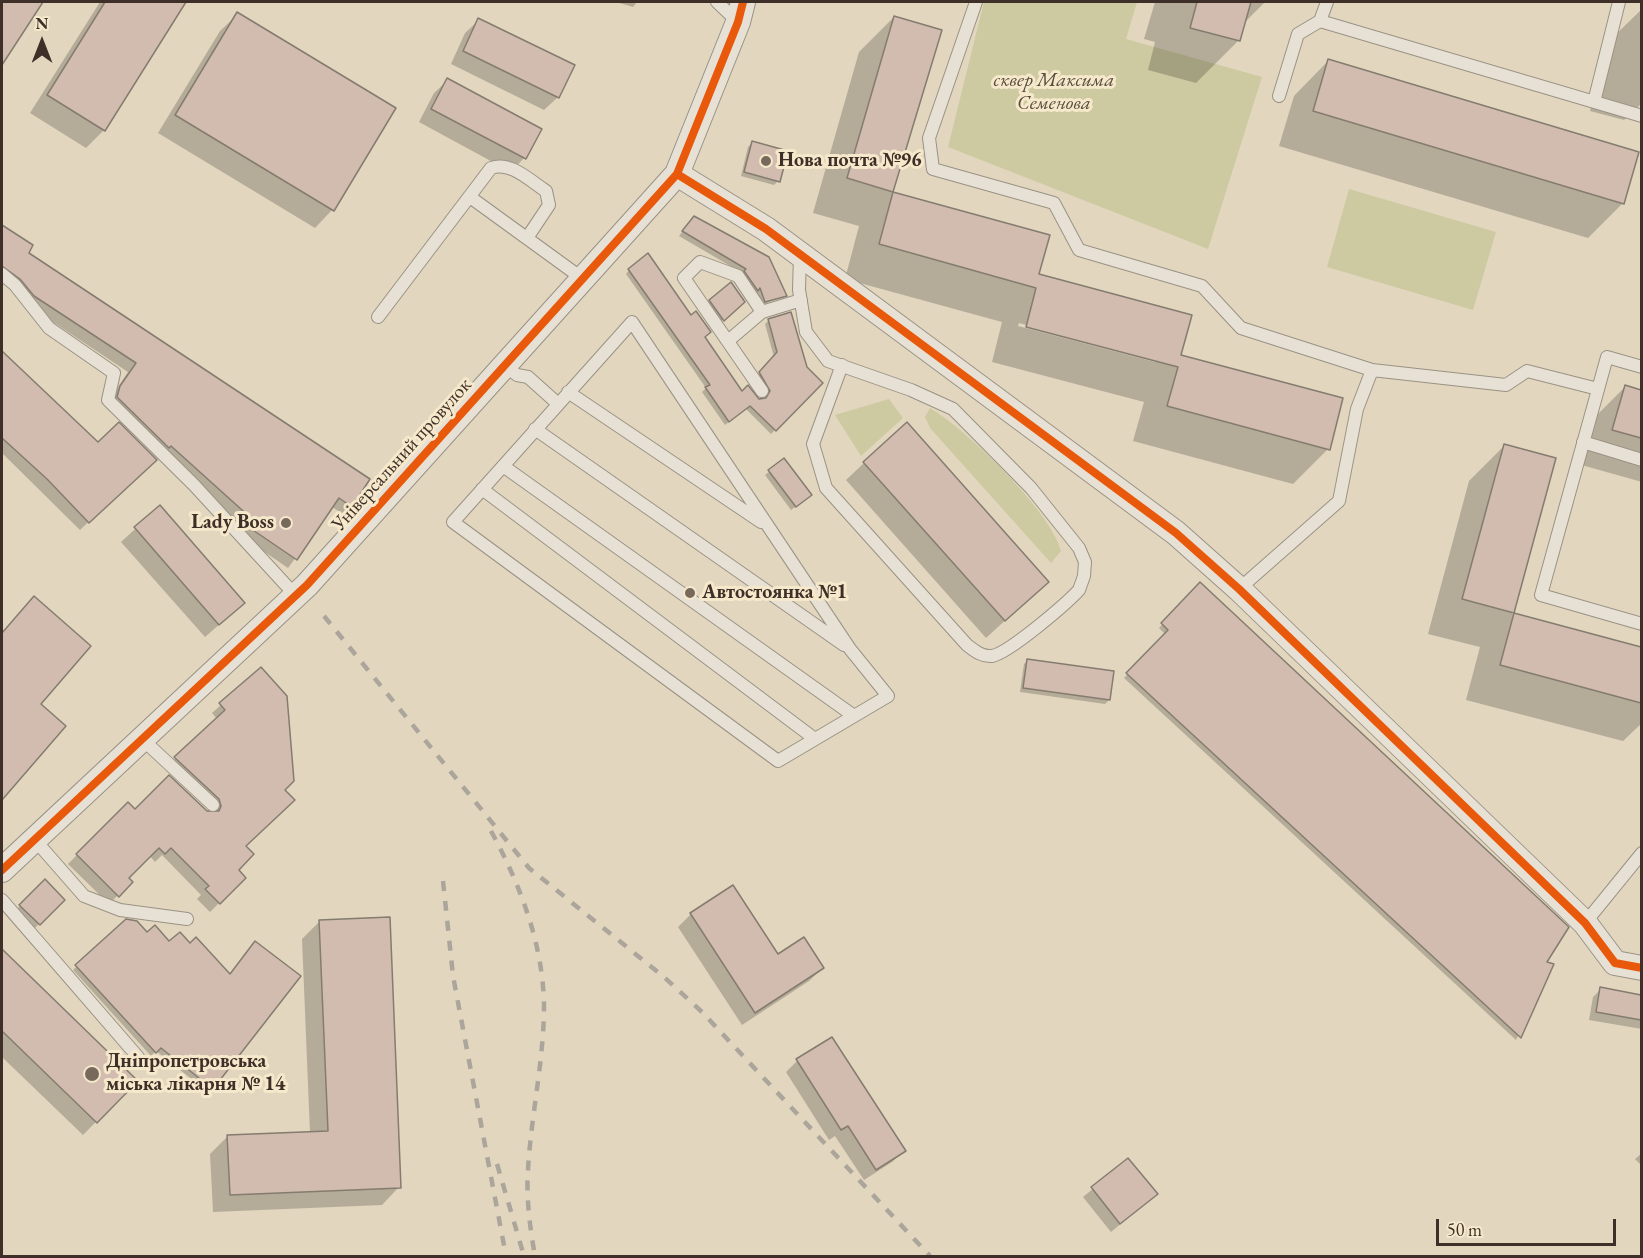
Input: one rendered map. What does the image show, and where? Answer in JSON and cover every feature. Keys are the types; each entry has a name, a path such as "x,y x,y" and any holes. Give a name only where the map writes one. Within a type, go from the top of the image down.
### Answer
{"street":[{"name":"Універсальний провулок","path":"2,870 296,596 677,174 740,12"},
{"path":"677,174 766,229 1176,533 1239,589 1585,923 1615,963 1641,968"}],"lane":[{"path":"717,2 740,12"},
{"path":"976,2 929,138 933,169 1054,203 1079,250 1202,286 1241,328 1372,370 1506,385 1527,371 1598,389"},
{"path":"1279,96 1298,34 1320,21 1327,2"},
{"path":"1594,102 1620,2"},
{"path":"1320,21 1641,116"},
{"path":"378,317 491,168 501,165 510,167 546,191 549,206 527,238"},
{"path":"470,197 583,279"},
{"path":"800,255 801,300 806,332 828,361 842,365 911,390 953,409 1031,488 1079,548 1085,562 1084,576 1079,590 1006,650 992,656 980,654 967,645 826,488 813,444 842,365"},
{"path":"762,312 738,276 700,262 684,278 762,391"},
{"path":"2,274 15,285 49,328 114,373 108,400 194,485 296,596"},
{"path":"728,342 762,312 801,300"},
{"path":"632,322 850,649 888,696 778,762 453,522 568,392 632,322"},
{"path":"1641,367 1607,357 1541,595 1641,624"},
{"path":"505,366 517,375 528,377 557,403"},
{"path":"1239,589 1339,501 1357,409 1372,370"},
{"path":"568,392 768,526"},
{"path":"535,429 850,649"},
{"path":"1584,442 1641,460"},
{"path":"503,466 854,716"},
{"path":"482,489 816,739"},
{"path":"141,738 213,805"},
{"path":"35,840 84,896 120,910 187,919"},
{"path":"1585,923 1641,854"},
{"path":"2,900 138,1057"}],"green space":[{"name":"сквер Максима Семенова","path":"984,2 1137,2 1126,39 1262,77 1208,249 948,147"},
{"path":"1349,189 1496,232 1473,310 1327,267"},
{"path":"889,399 903,418 861,456 835,415"},
{"path":"930,408 985,452 1025,494 1054,534 1061,551 1051,563 930,428 925,417"}],"building":[{"path":"2,2 43,2 2,65"},
{"path":"105,2 186,2 105,131 47,95"},
{"path":"1197,2 1251,2 1240,41 1190,28"},
{"path":"237,12 396,108 334,211 175,115"},
{"path":"894,16 942,30 893,192 847,178"},
{"path":"478,18 575,65 559,98 463,51"},
{"path":"1328,59 1639,152 1624,204 1313,111"},
{"path":"447,78 542,129 526,159 431,109"},
{"name":"Нова почта №96","path":"752,141 788,151 780,182 744,172"},
{"path":"893,192 1050,235 1039,274 1192,315 1181,355 1343,398 1330,450 1167,406 1178,367 1026,327 1036,288 879,244"},
{"path":"694,216 769,257 787,296 765,302 760,288 758,291 744,271 746,269 682,231"},
{"path":"2,225 33,245 29,253 370,479 352,507 339,498 297,560 247,526 252,519 171,446 169,448 117,397 120,386 136,363 34,296 20,279 2,266"},
{"path":"648,253 691,315 696,311 711,332 705,337 742,391 748,385 759,399 766,398 770,391 759,372 777,352 768,319 791,312 807,367 823,383 776,431 750,406 729,422 705,387 710,385 628,269"},
{"path":"731,282 745,302 724,321 709,300"},
{"path":"2,351 98,442 119,422 157,460 89,523 47,479 2,438"},
{"path":"1625,385 1641,390 1641,438 1612,430"},
{"path":"907,422 1049,582 1005,621 863,462"},
{"path":"1504,444 1556,458 1514,613 1462,599"},
{"path":"784,458 812,495 796,507 768,470"},
{"path":"160,505 245,603 219,625 134,527"},
{"path":"1200,582 1569,927 1547,962 1554,964 1521,1038 1126,673 1168,630 1161,623"},
{"path":"34,596 91,646 41,704 66,726 2,800 2,633"},
{"path":"1514,613 1641,647 1641,703 1500,665"},
{"path":"1027,659 1114,671 1110,700 1023,688"},
{"path":"261,667 287,696 294,781 285,790 295,800 246,846 254,854 239,870 246,878 220,904 205,889 209,886 171,848 165,854 159,848 129,878 133,882 119,897 76,854 128,802 135,809 169,775 207,811 219,811 221,806 219,799 174,757 225,710 219,703"},
{"path":"45,879 65,900 40,925 19,905"},
{"path":"733,885 778,954 804,937 824,968 755,1013 690,913"},
{"path":"390,917 401,1188 230,1195 227,1135 328,1131 319,920"},
{"path":"126,919 137,921 147,932 155,925 169,941 180,932 190,943 196,937 230,974 255,941 301,976 213,1089 161,1048 156,1053 75,965"},
{"path":"2,949 138,1081 97,1123 2,1031"},
{"path":"1600,987 1641,995 1641,1020 1596,1012"},
{"path":"832,1037 906,1151 876,1170 848,1126 841,1130 796,1059"},
{"path":"1128,1158 1158,1194 1120,1224 1091,1187"}],"railway":[{"path":"324,616 529,868 664,977 702,1012 930,1256"},
{"path":"491,831 502,851 528,915 543,982 542,1047 528,1181 529,1213 535,1256"},
{"path":"443,881 453,976 506,1256"},
{"path":"497,1164 524,1256"}],"cycle path":[{"path":"2,870 307,585 677,174 738,22 743,2"},
{"path":"677,174 766,229 1176,533 1239,589 1585,923 1615,963 1642,968"}],"place":[{"name":"Нова почта №96","path":"766,161"},
{"name":"Lady Boss","path":"286,523"},
{"name":"Автостоянка №1","path":"690,593"},
{"name":"Дніпропетровська міська лікарня № 14","path":"92,1074"}]}
